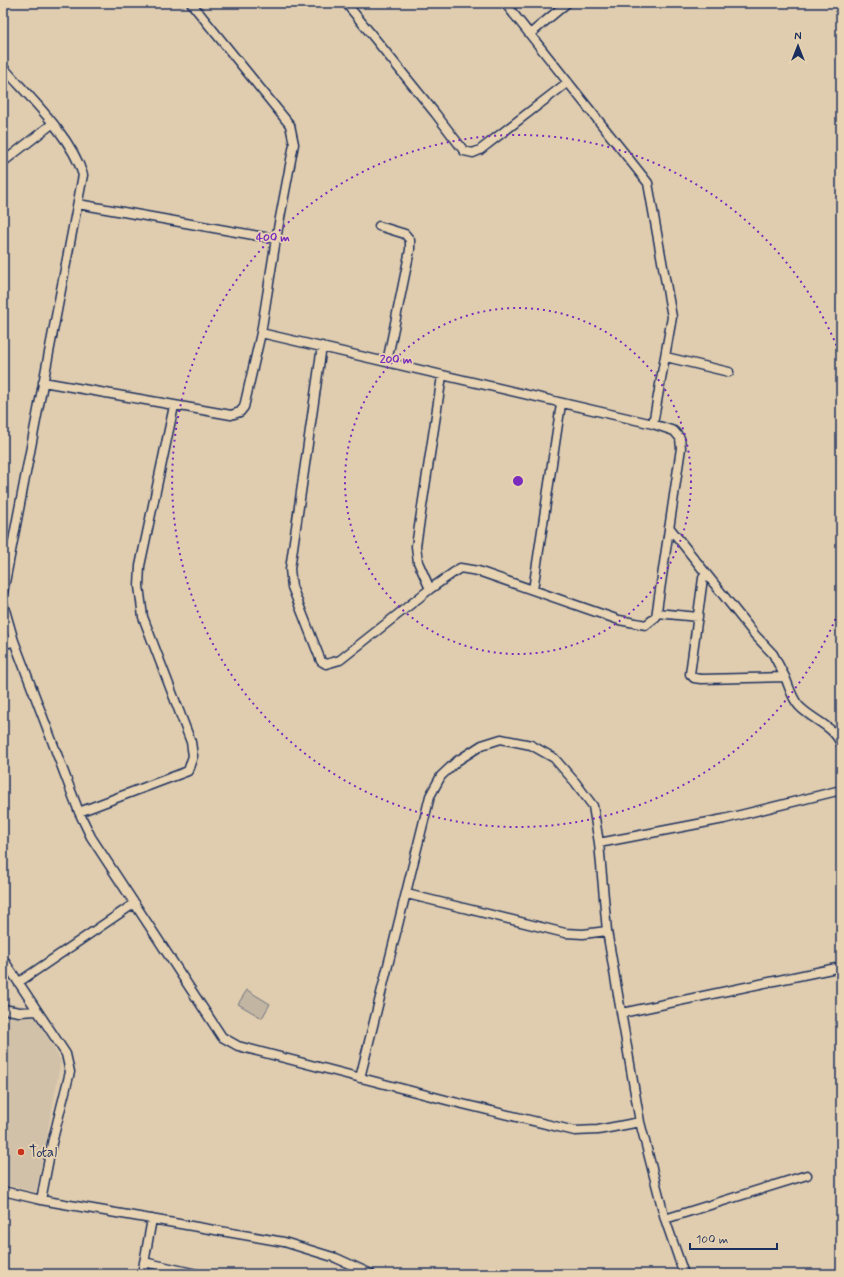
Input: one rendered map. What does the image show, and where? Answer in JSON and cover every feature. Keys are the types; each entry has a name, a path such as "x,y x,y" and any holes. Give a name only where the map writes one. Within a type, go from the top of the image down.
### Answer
{"street":[{"path":"43,382 231,415 240,412 244,407 262,333 276,239 294,144 290,125 191,3"},
{"path":"346,3 464,151 473,153 480,150 568,82"},
{"path":"505,3 648,183 672,317 653,424"},
{"path":"530,34 567,3"},
{"path":"3,67 52,124 79,162 83,175 3,593"},
{"path":"3,162 52,124"},
{"path":"78,204 276,239"},
{"path":"380,226 405,234 410,240 410,250 387,362"},
{"path":"262,333 322,346 561,404 653,424 674,431 680,438 681,448 656,617 646,625 619,620 478,571 460,568 430,589 340,660 326,664 321,661 292,587 290,569 322,346"},
{"path":"666,357 729,372"},
{"path":"430,589 418,562 416,546 442,376"},
{"path":"533,590 561,404"},
{"path":"79,812 188,771 193,756 191,742 143,617 139,586 140,566 174,406"},
{"path":"669,527 755,635 772,654 785,677 798,706 825,724 841,744"},
{"path":"706,574 703,578 690,674 694,678 785,677"},
{"path":"3,603 14,641 79,812 91,837 222,1037 238,1046 575,1131 598,1130 640,1122"},
{"path":"657,612 698,618"},
{"path":"3,645 14,641"},
{"path":"360,1078 407,894 430,796 441,776 457,761 482,745 501,739 531,745 554,758 593,806 607,931 640,1122 665,1219 684,1274"},
{"path":"598,843 724,819 841,790"},
{"path":"407,894 565,933 584,934 607,931"},
{"path":"19,982 135,903"},
{"path":"3,959 66,1054 70,1072 52,1144 42,1200"},
{"path":"622,1013 841,967"},
{"path":"3,1009 20,1012 37,1011"},
{"path":"665,1219 806,1175"},
{"path":"3,1191 42,1200 284,1242 336,1258 371,1274"},
{"path":"142,1274 152,1219"},
{"path":"144,1262 197,1274"}],"shaded area":[{"path":"247,990 270,1004 262,1018 238,1004"},
{"path":"3,1002 30,1007 61,1061 36,1192 3,1184"}],"place":[{"name":"Total","path":"21,1152"}]}
